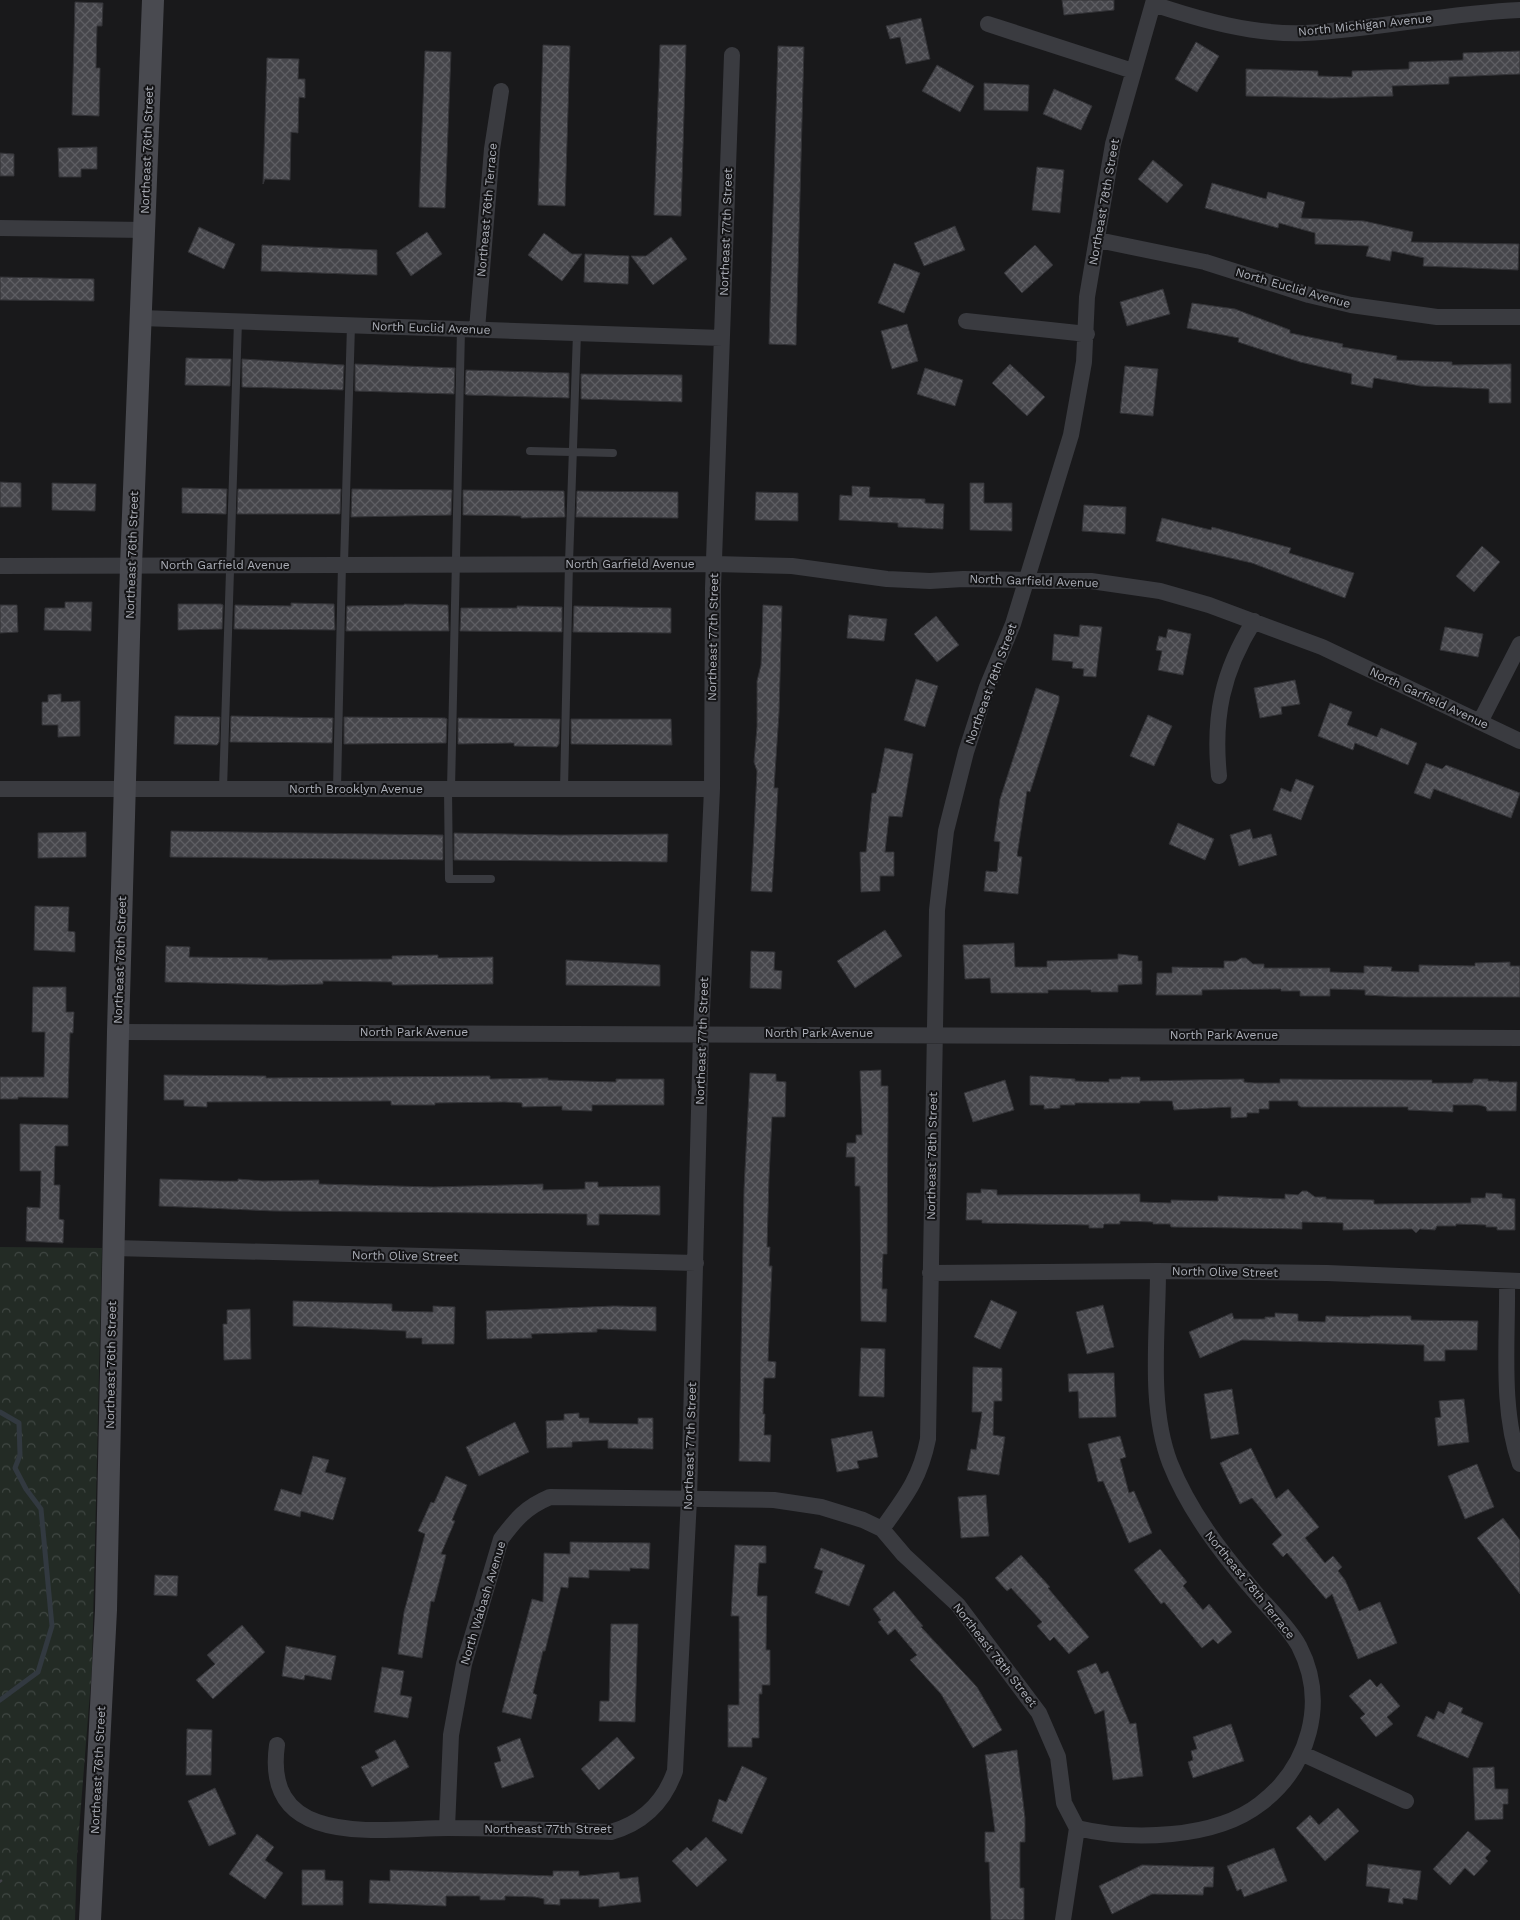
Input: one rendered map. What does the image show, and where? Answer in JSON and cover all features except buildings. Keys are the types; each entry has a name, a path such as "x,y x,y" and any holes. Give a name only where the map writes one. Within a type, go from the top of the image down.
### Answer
{"street":[{"name":"Northeast 76th Street","path":"90,1920 106,1610 118,1032 131,566 153,0"},
{"name":"North Michigan Avenue","path":"1154,2 1193,18 1235,27 1304,33 1520,10"},
{"name":"Northeast 78th Street","path":"1077,1828 1064,1803 1058,1757 1039,1713 958,1605 904,1555 882,1529 914,1484 923,1462 928,1439 936,910 946,831 966,752 987,687 1013,624 1071,435 1079,398 1087,334 1087,297 1113,144 1154,2"},
{"path":"988,24 1133,71"},
{"name":"Northeast 77th Street","path":"277,1745 277,1780 286,1800 313,1820 333,1828 355,1831 446,1828 611,1832 643,1818 663,1796 671,1782 677,1759 689,1499 701,1033 712,789 714,564 732,55"},
{"name":"Northeast 76th Terrace","path":"469,329 501,91"},
{"path":"0,228 145,230"},
{"name":"North Euclid Avenue","path":"1098,240 1205,262 1351,305 1437,317 1520,317"},
{"name":"North Euclid Avenue","path":"141,318 722,338"},
{"path":"966,321 1087,334"},
{"name":"North Garfield Avenue","path":"0,566 714,564 792,566 887,579 1091,581 1160,591 1209,605 1254,621 1322,647 1520,741"},
{"path":"1219,776 1217,744 1221,694 1229,668 1240,644 1254,621"},
{"path":"1480,722 1520,644"},
{"name":"North Brooklyn Avenue","path":"0,789 712,789"},
{"name":"North Park Avenue","path":"118,1032 1520,1038"},
{"name":"North Olive Street","path":"114,1248 696,1263"},
{"name":"North Olive Street","path":"930,1273 1158,1271 1327,1273 1514,1281"},
{"name":"Northeast 78th Terrace","path":"1077,1828 1098,1833 1168,1834 1226,1822 1248,1813 1267,1799 1285,1781 1303,1754 1314,1701 1309,1671 1294,1637 1255,1592 1202,1525 1178,1479 1165,1447 1156,1401 1158,1271"},
{"path":"1514,1281 1508,1416 1512,1443 1520,1464"},
{"name":"North Wabash Avenue","path":"446,1828 451,1735 464,1664 501,1539 531,1505 550,1497 774,1500 801,1504 863,1520 882,1529"},
{"path":"1303,1754 1406,1801"},
{"path":"1064,1920 1077,1828"}],"lane":[{"path":"223,790 238,321"},
{"path":"337,789 350,325"},
{"path":"469,329 456,564 448,878 491,879"},
{"path":"564,789 568,563 577,333"},
{"path":"530,451 613,453"}],"green space":[{"path":"0,1247 102,1248 92,1667 77,1856 75,1920 0,1920"}],"waterway":[{"path":"0,1412 19,1423 20,1455 15,1468 26,1489 41,1509 52,1626 38,1672 0,1700"}]}
